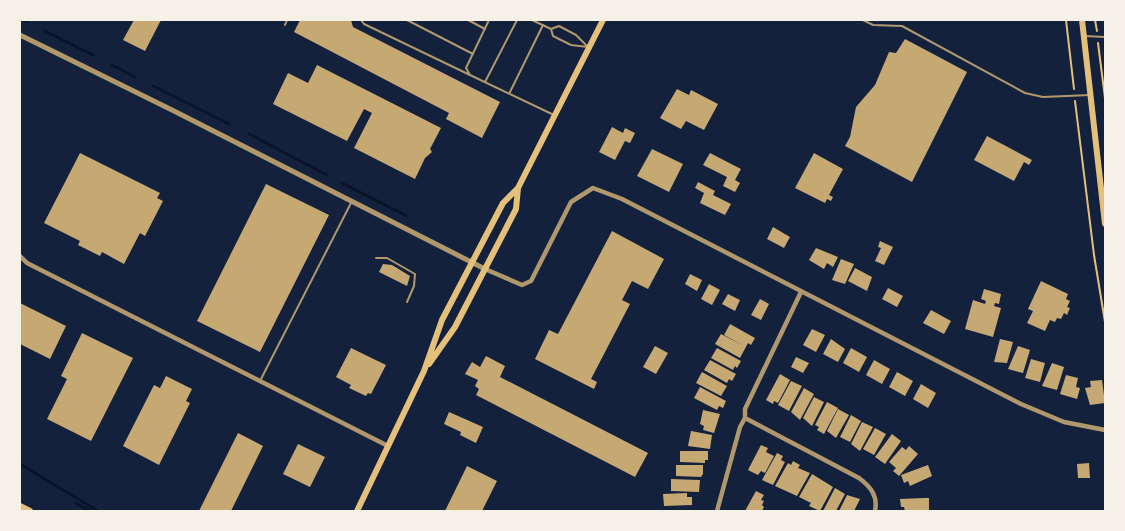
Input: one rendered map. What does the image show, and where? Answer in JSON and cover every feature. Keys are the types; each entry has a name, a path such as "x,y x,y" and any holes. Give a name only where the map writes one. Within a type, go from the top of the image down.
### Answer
{"main road":[{"path":"357,511 424,371 442,320 503,203 518,188 603,20"},
{"path":"1082,20 1105,224"},
{"path":"424,371 455,327 516,209 518,188"},
{"path":"20,506 30,511"}],"street":[{"path":"20,35 472,263 522,286 531,281 571,202 593,188 622,199 1022,404 1064,422 1105,430"},
{"path":"20,256 27,263 388,446"},
{"path":"717,511 740,428 745,418 745,409 801,292"},
{"path":"745,418 859,478 874,493 875,511"}],"lane":[{"path":"285,26 287,20"},
{"path":"361,20 364,24 554,115"},
{"path":"407,20 473,54"},
{"path":"468,20 485,29"},
{"path":"470,75 466,68 489,20"},
{"path":"485,82 517,20"},
{"path":"532,20 550,29 553,36 571,45 589,47"},
{"path":"863,20 873,25 902,26 1025,93 1043,97 1090,95"},
{"path":"509,93 543,25"},
{"path":"550,29 559,26 576,35 589,47"},
{"path":"1084,36 1105,37"},
{"path":"260,381 352,201"},
{"path":"376,258 386,258 414,274 414,286 407,302"}],"path":[{"path":"1066,20 1094,255 1105,322"},
{"path":"1095,20 1105,98"}],"building":[{"path":"134,20 161,20 145,51 123,40"},
{"path":"300,20 351,20 353,27 500,102 482,138 446,119 449,113 294,32"},
{"path":"905,39 967,72 912,182 845,146 850,137 856,107 875,85 889,52 896,53"},
{"path":"317,65 441,128 430,149 432,152 425,158 415,179 354,148 372,113 364,109 347,141 273,104 288,73 308,83"},
{"path":"677,89 689,95 691,90 718,104 704,130 686,121 681,129 660,118"},
{"path":"612,127 623,133 625,128 635,133 630,143 625,141 615,160 599,152"},
{"path":"987,136 1032,160 1029,165 1024,162 1014,181 974,160"},
{"path":"652,149 683,164 669,192 637,176"},
{"path":"80,153 160,193 157,198 163,201 145,236 140,233 124,264 102,252 100,256 78,245 80,241 44,223"},
{"path":"710,153 741,169 735,180 740,183 735,192 723,186 727,177 703,165"},
{"path":"814,153 843,169 829,195 833,197 831,201 827,199 825,203 795,188"},
{"path":"698,182 715,191 713,195 731,204 725,215 700,203 704,193 695,188"},
{"path":"266,184 329,215 260,352 197,321"},
{"path":"773,227 790,237 784,248 767,239"},
{"path":"612,231 664,259 648,289 632,281 622,300 630,304 591,379 597,382 594,389 535,359 549,330 558,334"},
{"path":"880,241 893,247 884,265 875,261 881,248 878,247"},
{"path":"816,248 838,257 833,267 827,263 824,269 809,260"},
{"path":"841,259 854,264 845,284 832,280"},
{"path":"383,264 392,265 410,276 407,286 379,272"},
{"path":"855,268 872,277 867,291 848,281"},
{"path":"690,274 702,280 697,291 685,284"},
{"path":"1041,281 1068,294 1066,299 1070,301 1067,307 1070,308 1067,315 1064,313 1061,319 1057,318 1055,322 1050,320 1045,331 1027,323 1033,311 1028,309"},
{"path":"709,284 720,290 712,305 701,299"},
{"path":"888,288 903,296 897,307 882,299"},
{"path":"984,289 1001,294 999,304 995,303 994,306 1001,308 993,337 965,329 973,300 985,304 986,301 981,299"},
{"path":"728,294 740,300 735,311 722,304"},
{"path":"760,299 769,304 761,320 751,315"},
{"path":"20,303 66,326 50,359 20,344"},
{"path":"931,310 951,321 944,334 923,323"},
{"path":"730,324 755,338 751,345 748,343 740,358 715,344 721,334 744,346 724,335"},
{"path":"812,329 825,335 816,352 803,345"},
{"path":"82,333 133,358 91,441 47,419 67,379 61,376"},
{"path":"831,339 845,349 838,362 823,354"},
{"path":"1000,339 1013,342 1007,363 994,362"},
{"path":"655,346 668,353 656,374 643,367"},
{"path":"1018,346 1030,350 1023,373 1008,369"},
{"path":"351,348 386,365 371,394 368,393 366,396 349,388 351,385 336,377"},
{"path":"717,348 741,361 737,368 735,366 733,370 711,358"},
{"path":"851,348 867,357 859,372 843,363"},
{"path":"486,356 505,366 500,377 648,453 635,477 476,395 479,389 475,386 478,380 465,374 472,362 480,367"},
{"path":"796,357 809,363 803,373 791,367"},
{"path":"1031,359 1045,363 1040,382 1025,378"},
{"path":"710,360 736,374 732,381 729,379 727,383 704,370"},
{"path":"874,360 890,369 882,384 866,375"},
{"path":"1052,363 1064,367 1057,390 1042,386"},
{"path":"702,372 727,386 721,396 696,383"},
{"path":"897,372 913,381 905,396 889,387"},
{"path":"780,374 790,380 778,403 774,401 773,404 766,400"},
{"path":"1066,375 1078,378 1076,387 1080,388 1077,399 1060,394"},
{"path":"166,376 192,389 186,401 190,403 159,465 123,446 154,385 160,388"},
{"path":"1102,380 1105,403 1090,405 1085,388 1091,387 1090,381"},
{"path":"791,381 802,386 789,411 778,405"},
{"path":"921,384 936,393 928,408 913,399"},
{"path":"700,387 726,401 723,408 719,406 717,410 694,398"},
{"path":"804,388 814,394 800,420 791,412"},
{"path":"814,397 824,402 812,426 803,418"},
{"path":"827,402 838,408 824,434 817,430 819,427 815,425"},
{"path":"838,409 849,415 836,438 827,431"},
{"path":"703,410 720,414 714,433 703,430 704,426 700,424"},
{"path":"449,412 483,427 476,443 460,435 461,432 444,424"},
{"path":"851,415 861,421 850,442 840,437"},
{"path":"862,422 873,427 860,451 851,444"},
{"path":"875,428 886,434 874,455 863,449"},
{"path":"691,431 712,435 710,449 688,446"},
{"path":"238,433 263,446 231,511 199,511"},
{"path":"892,434 901,441 885,464 875,457"},
{"path":"298,444 325,457 310,487 283,474"},
{"path":"761,445 768,448 766,452 774,456 765,473 761,471 758,475 748,470"},
{"path":"909,446 918,454 899,476 893,471 896,468 889,462 902,447 906,450"},
{"path":"680,451 708,451 708,460 705,460 705,463 680,462"},
{"path":"777,453 783,456 781,460 785,462 773,485 762,480"},
{"path":"793,461 800,465 798,468 810,473 797,496 775,486 788,463 791,465"},
{"path":"1089,463 1090,478 1078,478 1077,464"},
{"path":"676,465 703,465 703,474 701,477 676,476"},
{"path":"928,465 932,476 910,486 908,481 904,483 901,475"},
{"path":"467,466 497,481 482,511 445,511"},
{"path":"812,474 833,487 820,511 809,506 811,503 799,497"},
{"path":"671,479 700,480 699,492 671,491"},
{"path":"835,488 845,494 836,511 823,511"},
{"path":"756,491 764,495 761,500 764,501 762,511 745,511"},
{"path":"687,493 687,497 692,497 692,505 664,506 663,494"},
{"path":"847,495 860,499 854,511 839,511"},
{"path":"929,498 929,510 905,511 904,507 901,507 900,499"}],"waterway":[{"path":"45,31 93,55"},
{"path":"112,65 135,77"},
{"path":"153,86 229,124"},
{"path":"249,134 327,175"},
{"path":"342,183 407,216"},
{"path":"20,464 98,511"},
{"path":"90,511 75,503 91,511"}]}
